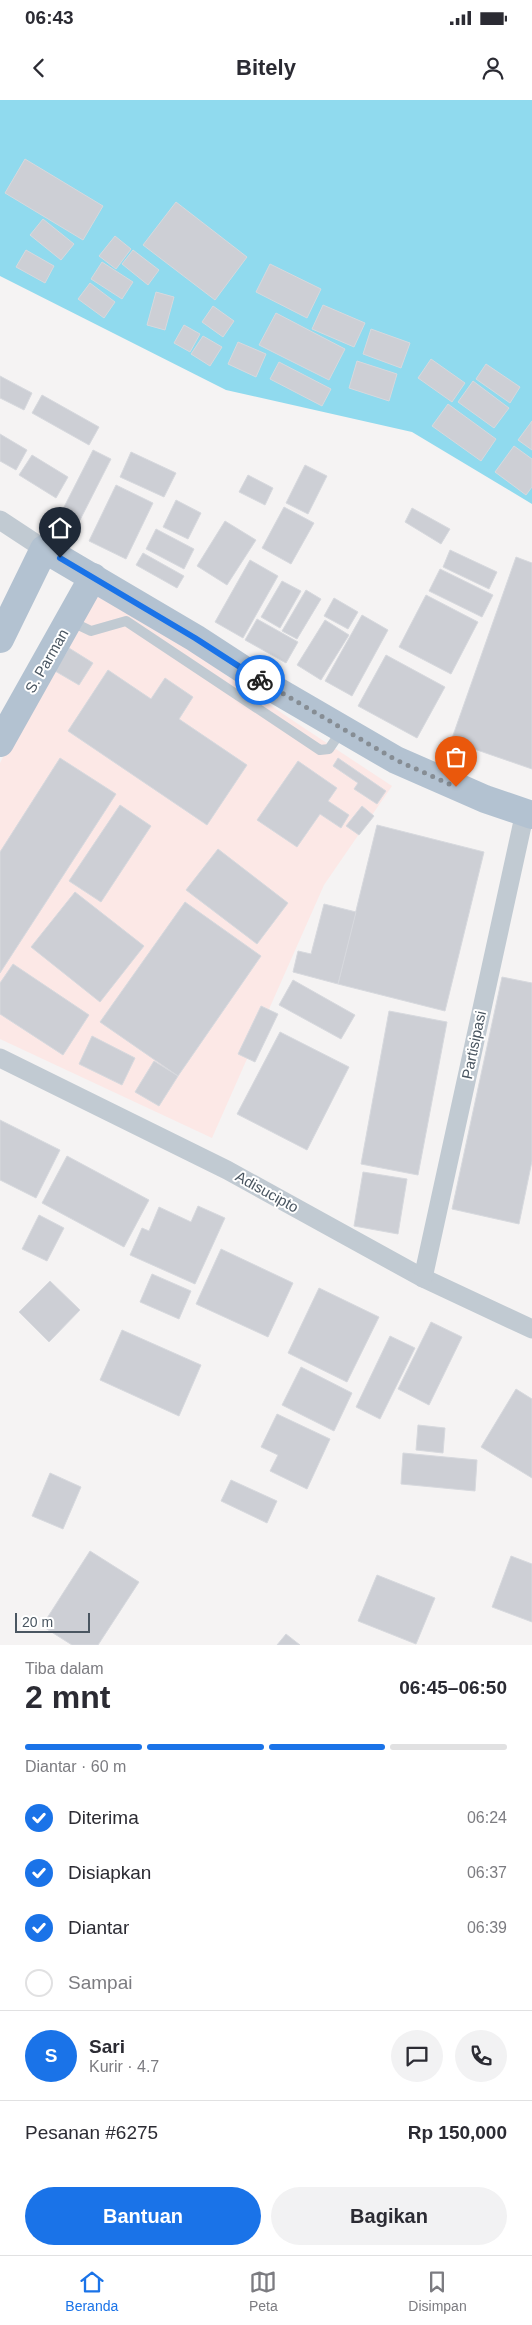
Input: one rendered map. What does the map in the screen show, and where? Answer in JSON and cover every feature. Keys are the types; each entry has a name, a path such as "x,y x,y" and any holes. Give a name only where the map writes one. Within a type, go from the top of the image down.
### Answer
{"main road":[{"path":"0,639 44,549 93,577 342,730 396,760 428,775 528,814"},
{"name":"S. Parman","path":"0,743 93,577"}],"street":[{"path":"0,520 44,549"},
{"name":"Partisipasi","path":"422,1278 528,814"},
{"name":"Adisucipto","path":"0,1058 228,1170 422,1278 532,1329"}],"lane":[{"path":"70,620 91,630 126,622 320,750 329,749 342,730"}],"shaded area":[{"path":"91,583 392,786 324,885 212,1138 0,1039 0,763"}],"water":[{"path":"0,100 532,100 532,504 412,432 226,390 0,276"}],"building":[{"path":"25,159 103,206 83,240 5,193"},
{"path":"176,202 247,257 215,300 143,245"},
{"path":"43,219 74,244 61,260 30,235"},
{"path":"115,236 131,249 116,269 99,256"},
{"path":"26,250 54,266 45,283 16,267"},
{"path":"133,250 159,270 148,285 122,264"},
{"path":"102,262 133,282 122,299 91,279"},
{"path":"270,264 321,289 307,318 256,292"},
{"path":"90,283 115,302 104,318 78,299"},
{"path":"156,292 174,297 165,330 147,325"},
{"path":"323,305 365,323 354,347 312,329"},
{"path":"213,306 234,321 223,337 202,322"},
{"path":"276,313 345,349 329,380 259,345"},
{"path":"184,325 200,334 190,352 174,343"},
{"path":"371,329 410,343 401,368 363,354"},
{"path":"203,336 222,347 210,366 191,354"},
{"path":"238,342 266,354 256,377 228,364"},
{"path":"431,359 465,383 452,402 418,378"},
{"path":"357,361 397,374 389,401 349,388"},
{"path":"279,362 331,389 322,406 270,379"},
{"path":"486,364 520,387 510,403 476,379"},
{"path":"0,376 32,393 24,410 0,398"},
{"path":"473,381 509,408 494,428 458,402"},
{"path":"42,395 99,427 89,445 32,413"},
{"path":"448,404 496,439 481,461 432,426"},
{"path":"532,421 532,450 518,440"},
{"path":"0,434 27,450 16,470 0,461"},
{"path":"514,446 532,459 532,487 526,495 495,472"},
{"path":"93,450 111,459 80,520 62,511"},
{"path":"131,452 176,473 164,497 120,477"},
{"path":"32,455 68,477 56,498 19,475"},
{"path":"305,465 327,476 308,514 286,503"},
{"path":"248,475 273,488 265,505 239,492"},
{"path":"116,485 153,503 126,559 89,541"},
{"path":"176,500 201,513 188,539 163,527"},
{"path":"284,507 314,523 291,564 262,548"},
{"path":"412,508 450,529 441,544 405,522"},
{"path":"225,521 256,540 227,585 197,566"},
{"path":"156,529 194,549 184,569 146,549"},
{"path":"450,550 497,572 489,589 443,567"},
{"path":"143,553 184,576 177,588 136,565"},
{"path":"516,557 532,563 532,769 451,741"},
{"path":"250,560 278,576 243,638 215,622"},
{"path":"440,569 493,595 482,617 429,591"},
{"path":"282,581 301,591 280,628 261,617"},
{"path":"306,590 321,599 297,639 282,631"},
{"path":"426,595 478,622 451,674 399,647"},
{"path":"334,598 358,612 348,629 324,616"},
{"path":"362,615 388,630 352,696 325,681"},
{"path":"257,619 298,642 286,663 245,640"},
{"path":"325,620 349,635 321,680 297,665"},
{"path":"69,648 93,663 79,685 55,671"},
{"path":"386,655 445,687 417,738 358,706"},
{"path":"108,670 151,699 165,678 193,697 179,719 247,765 207,825 68,731"},
{"path":"60,758 116,794 0,973 0,852"},
{"path":"338,758 386,791 377,804 354,789 358,783 333,766"},
{"path":"298,761 337,788 328,801 349,815 341,828 320,814 297,847 257,820"},
{"path":"120,805 151,826 101,902 69,881"},
{"path":"362,806 374,816 359,835 346,826"},
{"path":"377,825 484,852 445,1011 338,984"},
{"path":"218,849 288,903 257,944 186,890"},
{"path":"75,892 144,946 100,1002 31,947"},
{"path":"185,902 261,956 178,1076 100,1022"},
{"path":"324,904 356,912 338,984 293,972 298,951 311,954"},
{"path":"13,964 89,1015 63,1055 0,1014 0,983"},
{"path":"502,977 532,983 532,1161 519,1224 452,1209"},
{"path":"293,980 355,1015 341,1039 279,1005"},
{"path":"261,1006 278,1014 255,1062 238,1054"},
{"path":"389,1011 447,1022 418,1175 361,1164"},
{"path":"280,1032 349,1067 307,1150 237,1114"},
{"path":"92,1036 135,1058 122,1085 79,1064"},
{"path":"154,1061 178,1076 159,1106 135,1092"},
{"path":"0,1120 60,1150 36,1198 0,1180"},
{"path":"67,1156 149,1200 124,1247 42,1203"},
{"path":"363,1172 407,1179 398,1234 354,1226"},
{"path":"198,1206 225,1218 195,1284 130,1255 142,1228 149,1231 159,1207 191,1222"},
{"path":"39,1215 64,1228 47,1261 22,1249"},
{"path":"221,1249 293,1283 268,1337 196,1304"},
{"path":"152,1274 191,1291 179,1319 140,1302"},
{"path":"50,1281 80,1310 49,1342 19,1312"},
{"path":"319,1288 379,1317 347,1382 288,1353"},
{"path":"431,1322 462,1337 429,1405 398,1389"},
{"path":"122,1330 201,1365 179,1416 100,1380"},
{"path":"390,1336 415,1348 380,1419 356,1407"},
{"path":"301,1367 352,1393 334,1431 282,1405"},
{"path":"516,1389 532,1399 532,1478 481,1447"},
{"path":"277,1414 330,1439 307,1489 270,1471 278,1455 261,1447"},
{"path":"418,1425 445,1428 443,1453 416,1450"},
{"path":"403,1453 477,1460 475,1491 401,1484"},
{"path":"50,1473 81,1487 63,1529 32,1516"},
{"path":"231,1480 277,1501 267,1523 221,1501"},
{"path":"90,1551 139,1582 98,1645 72,1645 42,1626"},
{"path":"511,1556 532,1564 532,1622 492,1607"},
{"path":"377,1575 435,1598 416,1644 358,1621"},
{"path":"286,1634 300,1645 277,1645"}],"way so far":[{"path":"260,680 348,734 396,760 456,787"}],"route":[{"path":"60,558 195,638 260,680"}]}
